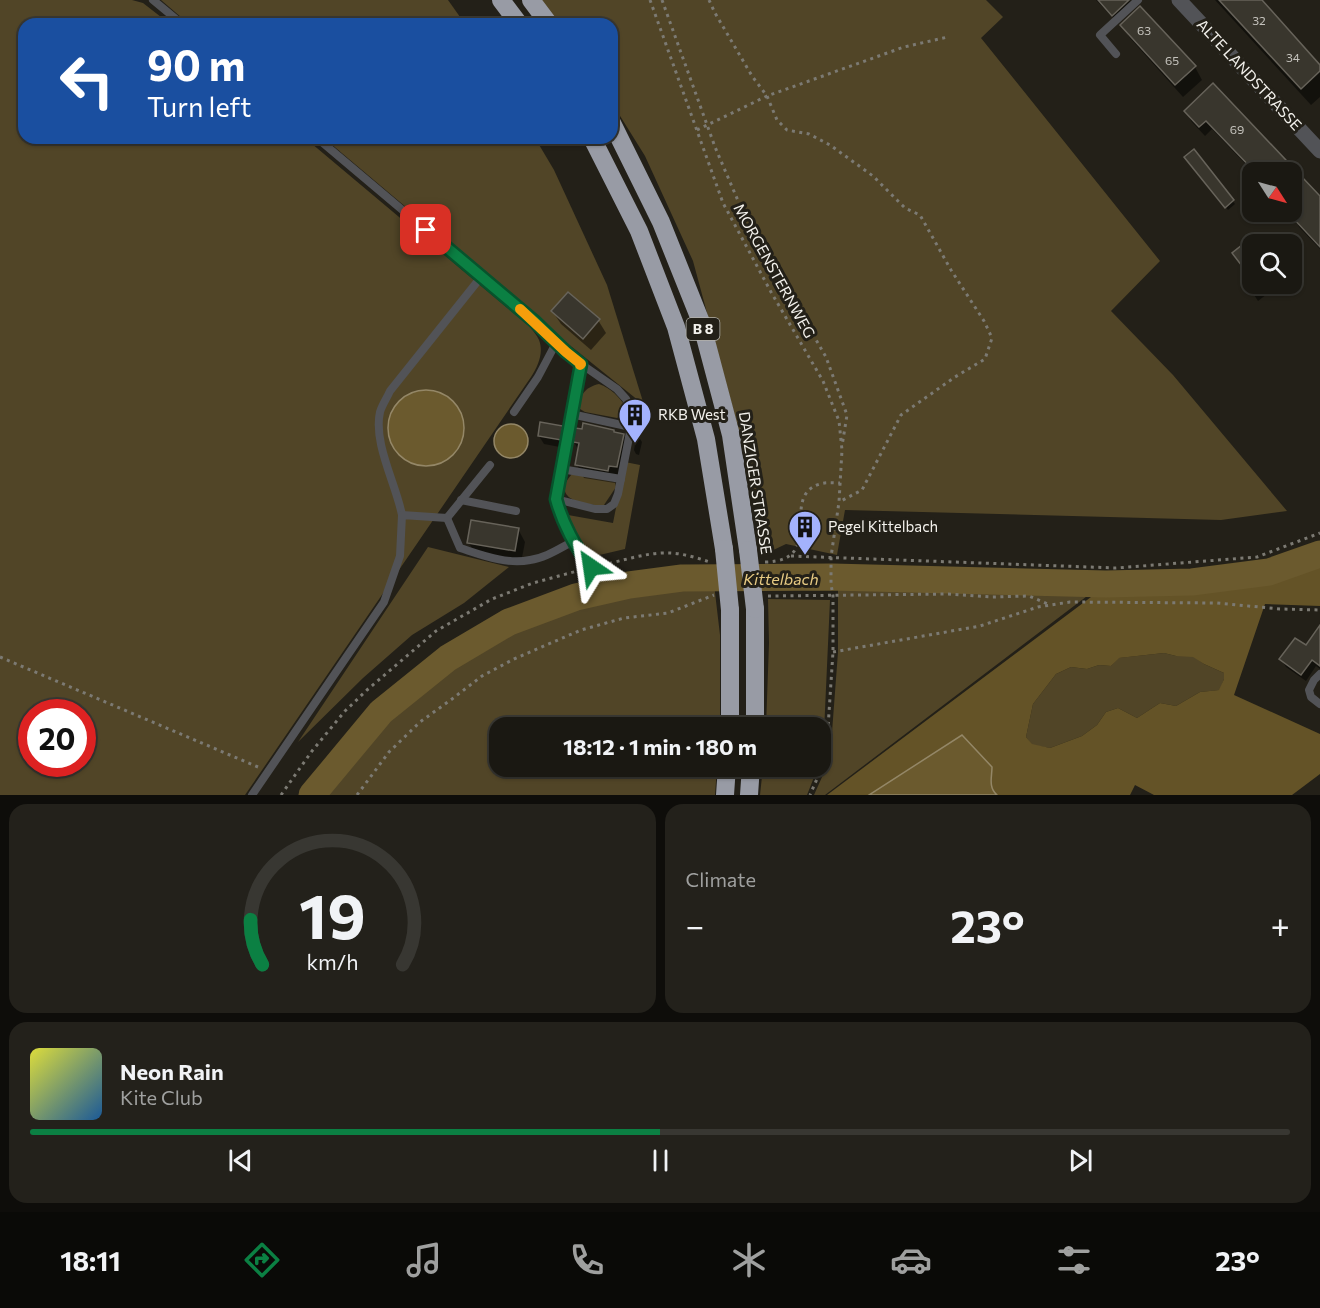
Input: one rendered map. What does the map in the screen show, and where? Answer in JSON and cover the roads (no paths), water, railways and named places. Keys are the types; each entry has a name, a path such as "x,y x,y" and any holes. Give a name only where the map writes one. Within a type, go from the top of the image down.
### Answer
{"highway":[{"path":"501,0 514,18"},
{"path":"531,0 544,18"},
{"name":"DANZIGER STRASSE","path":"618,135 661,222 701,322 731,435 753,556 755,717"},
{"name":"B 8","path":"595,144 639,231 676,327 706,439 729,610 730,717"},
{"path":"725,795 726,777"},
{"path":"749,795 750,777"}],"street":[{"name":"ALTE LANDSTRASSE","path":"1179,0 1320,151"}],"lane":[{"path":"153,0 175,18"},
{"path":"1116,54 1100,35 1138,0"},
{"path":"324,144 534,321 556,343 617,389 626,399 631,410 631,427 614,504 607,510 595,509 556,499"},
{"path":"252,795 384,602 400,556 402,515 379,431 380,411 390,391 481,277"},
{"path":"514,412 538,377 556,343"},
{"path":"581,364 556,499 561,517 584,559 591,567"},
{"path":"571,414 631,427"},
{"path":"447,518 490,465"},
{"path":"561,469 621,479"},
{"path":"462,500 516,511"},
{"path":"402,515 447,518"},
{"path":"447,518 460,548 496,559 514,562 531,560 545,556 574,541"},
{"path":"1320,674 1309,690 1311,697 1320,704"}],"waterway":[{"name":"Kittelbach","path":"312,795 381,712 448,658 509,622 576,597 629,585 682,578 832,577 1106,584 1192,582 1269,572 1320,554"}],"place":[{"name":"RKB West","path":"635,444"},
{"name":"Pegel Kittelbach","path":"805,556"}]}
